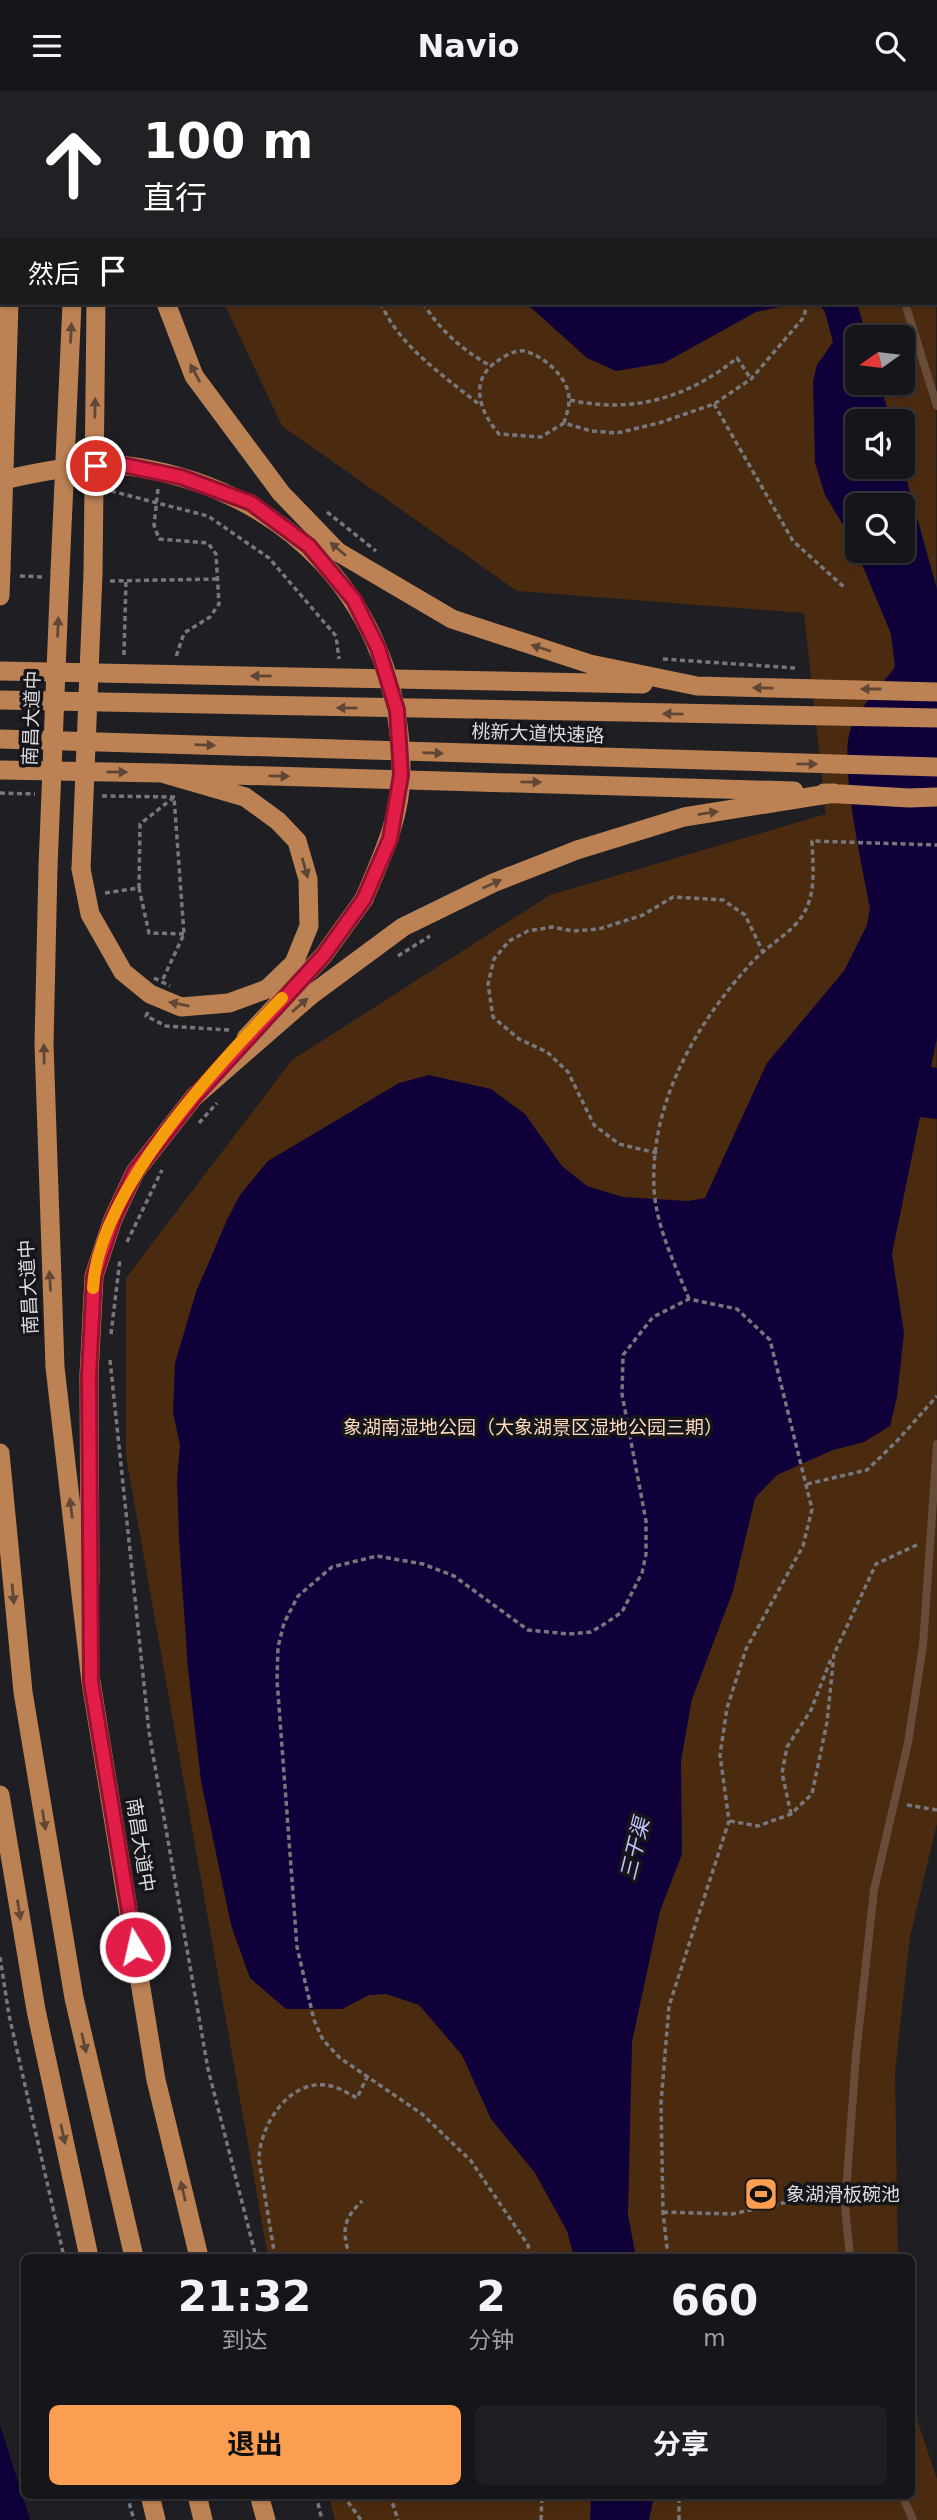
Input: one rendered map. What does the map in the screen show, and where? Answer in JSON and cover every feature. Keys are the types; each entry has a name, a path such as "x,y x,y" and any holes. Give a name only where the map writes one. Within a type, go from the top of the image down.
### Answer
{"highway":[{"path":"0,596 9,305"},
{"name":"南昌大道中","path":"72,305 48,867 44,1044 55,1367 91,1682 156,2080 197,2254"},
{"path":"96,305 93,575 81,869 90,915 123,972 150,994 181,1007 229,1003 267,989 294,963 309,926 308,879 297,841 278,821 245,797 162,773"},
{"path":"167,305 194,376 281,493 338,552 453,619 590,664 697,686"},
{"path":"0,481 29,474 118,464 181,477 251,503 309,546 354,600 378,648 397,710 401,775 390,839 364,899 323,956 194,1097 135,1172 113,1219 94,1276 89,1375 91,1682"},
{"path":"0,671 937,692"},
{"name":"桃新大道快速路","path":"0,701 937,718"},
{"name":"桃新大道快速路","path":"0,739 937,767"},
{"path":"0,770 697,786 937,797"},
{"path":"194,1097 312,995 403,927 493,883 577,850 684,817 834,793"},
{"path":"0,1453 23,1692 74,1998 133,2254"},
{"path":"0,1795 36,2010 88,2254"},
{"path":"151,2499 156,2520"},
{"path":"198,2499 203,2520"},
{"path":"260,2499 266,2520"}],"lane":[{"path":"906,305 937,406"},
{"path":"850,2254 846,2189 855,2062 874,1890 908,1743 923,1645 937,1444"},
{"path":"904,2499 913,2520"}],"path":[{"path":"382,305 404,336 429,363 482,408"},
{"path":"424,305 437,325 469,353 489,365"},
{"path":"564,423 591,431 617,433 659,423 714,404 751,379 804,317 807,305"},
{"path":"522,351 554,368 565,384 569,401 564,423 541,437 499,434 482,408 478,384 489,365 507,354 522,351"},
{"path":"569,401 620,407 662,397 715,376 737,358 751,379"},
{"path":"714,404 793,541 845,588"},
{"path":"159,478 154,525 159,539 208,543 216,554 219,604 210,617 184,633 176,657"},
{"path":"107,502 108,490 208,516 269,558 336,636 339,662"},
{"path":"324,510 378,553"},
{"path":"124,655 126,582"},
{"path":"110,655 137,656"},
{"path":"163,656 190,657"},
{"path":"654,657 695,663 805,669"},
{"path":"0,793 40,794"},
{"path":"94,795 174,797 186,800"},
{"path":"174,797 139,824 139,888 149,933 184,934"},
{"path":"160,986 184,934 174,797"},
{"path":"689,1299 664,1236 654,1189 667,1093 688,1050 713,1010 763,952 796,924 814,891 812,841 937,845"},
{"path":"99,894 139,888"},
{"path":"657,1153 619,1144 594,1125 568,1072 547,1052 519,1039 493,1017 488,984 494,959 509,941 528,931 552,927 573,931 599,929 643,915 673,897 723,900 745,915 763,952"},
{"path":"387,962 439,931"},
{"path":"154,978 178,990"},
{"path":"195,1128 221,1098"},
{"path":"111,1339 121,1253 162,1169"},
{"path":"530,2254 528,2245 471,2161 422,2113 340,2058 323,2039 314,2021 298,1947 277,1680 278,1647 284,1623 298,1596 332,1567 377,1556 423,1564 454,1576 528,1630 550,1634 591,1632 622,1612 642,1573 646,1554 646,1521 622,1394 623,1355 653,1317 689,1299 737,1309 770,1340 812,1509 803,1546 746,1649 727,1708 720,1755 729,1821 669,2006 661,2103 663,2213 668,2254"},
{"path":"109,1352 149,1732 208,2069 255,2254"},
{"path":"807,1484 867,1470 937,1396"},
{"path":"791,1814 782,1773 787,1747 811,1710 876,1564 930,1539"},
{"path":"729,1821 758,1826 791,1814 812,1794 827,1722 834,1654"},
{"path":"894,1803 937,1810"},
{"path":"0,1958 9,2015 63,2254"},
{"path":"275,2254 259,2160 259,2144 268,2126 290,2095 330,2085 357,2098 368,2075"},
{"path":"663,2213 732,2214 846,2189"},
{"path":"348,2254 343,2235 350,2213 362,2201"},
{"path":"128,2499 134,2520"},
{"path":"317,2499 322,2520"},
{"path":"346,2499 360,2520"},
{"path":"391,2499 398,2520"},
{"path":"541,2520 542,2499"},
{"path":"679,2499 679,2520"}],"green space":[{"name":"象湖南湿地公园（大象湖景区湿地公园三期）","path":"225,305 936,305 937,1823 910,1937 895,2073 898,2254 267,2254 126,1456 126,1278 292,1060 550,895 826,814 804,613 517,591 282,426"},
{"path":"915,2413 937,2479 937,2520 335,2520 330,2499 915,2499"}],"water":[{"path":"528,305 789,305 756,312 664,363 616,371 587,358"},
{"path":"820,305 858,305 863,325 845,325 845,395 883,395 887,409 845,409 845,479 906,479 910,493 845,493 845,528 825,495 815,463 813,381 817,365 833,342 825,312"},
{"name":"三干渠","path":"915,510 937,589 937,1038 931,1067 937,1068 937,1119 920,1117 892,1254 904,1333 897,1397 890,1426 864,1442 833,1450 777,1475 755,1498 733,1591 692,1699 681,1761 682,1854 660,1911 632,2042 628,2215 635,2254 573,2254 567,2231 535,2173 491,2119 462,2055 419,2005 386,1994 369,1995 342,2009 286,2009 250,1978 231,1925 201,1781 188,1669 179,1539 177,1480 180,1445 173,1413 175,1363 196,1292 240,1195 268,1161 399,1083 429,1075 491,1089 525,1114 562,1166 587,1186 623,1197 688,1201 705,1198 767,1063 844,971 867,925 870,908 849,789 848,743 851,728 859,713 895,667 891,634 861,563 915,563"},
{"path":"0,2425 21,2499 23,2499 30,2520 0,2520"},
{"path":"591,2499 653,2499 649,2520 590,2520"}],"slow traffic":[{"path":"93,1288 94,1276 113,1219 135,1172 194,1097 282,998"}],"place":[{"name":"象湖滑板碗池","path":"761,2194"}],"route":[{"path":"96,466 118,464 181,477 251,503 309,546 354,600 378,648 397,710 401,775 390,839 364,899 323,956 274,1006 194,1097 135,1172 113,1219 94,1276 89,1375 91,1682 135,1947"}]}
